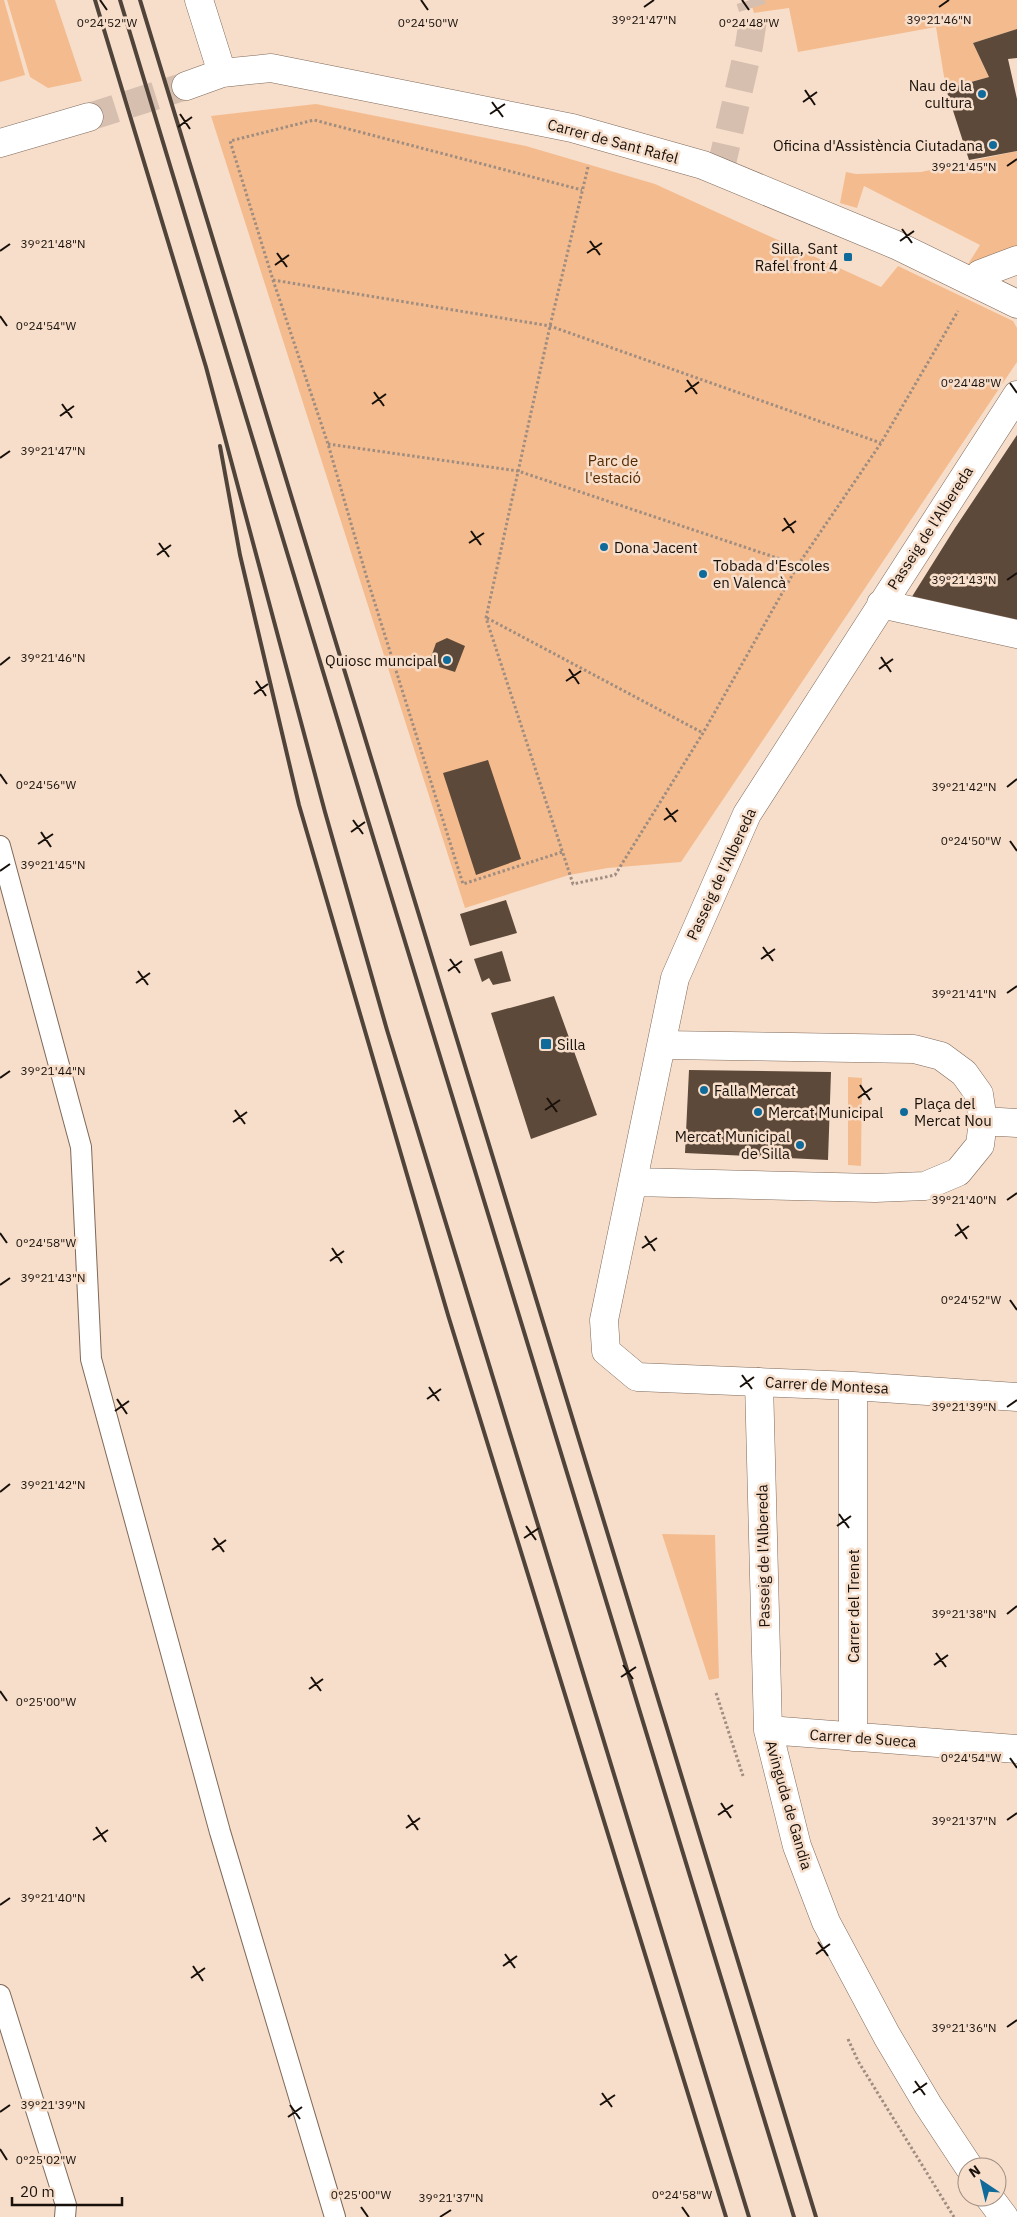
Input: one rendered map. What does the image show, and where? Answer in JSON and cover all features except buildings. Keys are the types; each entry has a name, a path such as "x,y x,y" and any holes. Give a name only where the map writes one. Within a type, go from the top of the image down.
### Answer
{"street":[{"path":"199,0 222,73"},
{"name":"Carrer de Sant Rafel","path":"186,86 222,73 271,68 572,128 703,165 896,245 1017,304"},
{"path":"1,138 89,117"},
{"path":"980,274 1017,260"},
{"name":"Passeig de l'Albereda","path":"637,1377 606,1351 604,1320 675,978 747,814 1017,396"},
{"path":"881,604 1017,634"},
{"path":"633,1182 875,1188 924,1186 958,1172 980,1145 984,1121 979,1094 964,1073 941,1056 914,1048 662,1045"},
{"path":"984,1121 1017,1123"},
{"name":"Carrer de Montesa","path":"637,1377 852,1386 1017,1397"},
{"name":"Passeig de l'Albereda","path":"759,1382 768,1730"},
{"name":"Carrer del Trenet","path":"852,1386 853,1737"},
{"name":"Carrer de Sueca","path":"768,1730 1017,1749"},
{"name":"Avinguda de Gandia","path":"768,1730 797,1846 826,1922 918,2090 962,2157"}],"lane":[{"path":"0,846 81,1147 91,1359 220,1832 335,2217"},
{"path":"0,1995 66,2205 65,2217"}],"path":[{"path":"562,852 463,884 366,575 328,444 273,280 230,141 314,120 582,190"},
{"path":"589,164 550,326 486,618 572,884 615,875 703,733 798,565 881,444 962,304"},
{"path":"273,280 550,326 881,444"},
{"path":"328,444 518,471 798,565"},
{"path":"486,618 703,733"}],"green space":[{"path":"0,0 4,0 25,75 0,82"},
{"path":"7,0 55,0 82,81 48,88 30,77"},
{"path":"750,0 1017,0 1017,29 973,43 989,77 946,89 936,27 798,52 789,8 754,13"},
{"name":"Parc de l'estació","path":"316,104 526,146 655,184 881,287 898,266 1013,321 1017,328 1017,362 681,862 608,868 569,875 465,908 211,116"},
{"path":"1017,151 1017,260 965,269 980,245 864,186 857,208 840,203 846,172 856,174 921,172"},
{"path":"848,1077 862,1078 861,1166 848,1165"},
{"path":"662,1534 715,1535 719,1678 709,1680"}],"tunnel":[{"path":"720,172 749,46 754,13 750,0"},
{"path":"89,117 186,86"}],"railway":[{"path":"95,0 206,367 325,812 387,1030 749,2217"},
{"path":"120,0 794,2217"},
{"path":"140,0 816,2217"},
{"path":"220,446 240,555 299,805 448,1315 726,2217"}],"place":[{"name":"Nau de la cultura","path":"982,94"},
{"name":"Oficina d'Assistència Ciutadana","path":"993,145"},
{"name":"Silla, Sant Rafel front 4","path":"848,257"},
{"name":"Dona Jacent","path":"604,547"},
{"name":"Tobada d'Escoles en Valencà","path":"703,574"},
{"name":"Quiosc muncipal","path":"447,660"},
{"name":"Silla","path":"546,1044"},
{"name":"Falla Mercat","path":"704,1090"},
{"name":"Mercat Municipal","path":"758,1112"},
{"name":"Plaça del Mercat Nou","path":"904,1112"},
{"name":"Mercat Municipal de Silla","path":"800,1145"}]}
